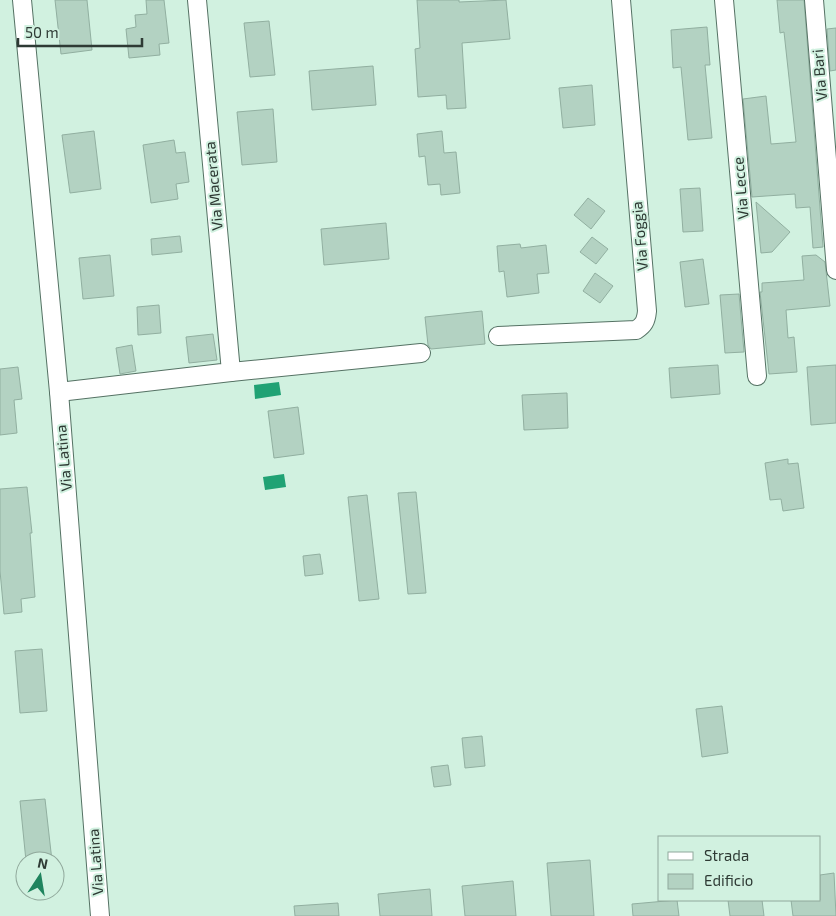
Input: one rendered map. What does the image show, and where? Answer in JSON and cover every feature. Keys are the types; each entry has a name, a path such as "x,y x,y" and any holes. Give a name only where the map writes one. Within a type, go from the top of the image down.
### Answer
{"street":[{"name":"Via Latina","path":"22,0 59,392 100,916"},
{"name":"Via Macerata","path":"197,0 231,372"},
{"name":"Via Foggia","path":"498,336 636,330 643,326 645,322 646,311 621,0"},
{"name":"Via Lecce","path":"724,0 758,376"},
{"name":"Via Bari","path":"814,0 836,270"},
{"path":"59,392 421,352"}],"shaded area":[{"path":"279,382 281,395 255,399 254,385"},
{"path":"284,474 286,487 265,490 263,477"}],"building":[{"path":"55,0 87,0 92,50 61,54"},
{"path":"146,0 164,0 169,43 159,44 160,55 129,58 126,29 136,27 135,15 147,14"},
{"path":"417,0 459,0 459,2 506,0 510,39 462,43 466,108 447,109 446,95 418,97 415,49 420,48"},
{"path":"777,0 804,0 823,247 813,248 810,207 796,208 795,194 752,197 743,99 766,96 771,144 796,142 784,32 780,33"},
{"path":"269,21 275,75 250,77 244,23"},
{"path":"707,27 710,65 705,65 712,138 688,140 681,67 673,68 671,30"},
{"path":"836,28 836,70 830,71 827,29"},
{"path":"373,66 376,105 312,110 309,71"},
{"path":"592,85 595,125 563,128 559,88"},
{"path":"273,109 277,162 242,165 237,112"},
{"path":"94,131 101,189 70,193 62,135"},
{"path":"442,131 444,153 456,152 460,193 441,195 440,184 428,185 425,156 419,157 417,134"},
{"path":"174,140 176,153 185,152 189,182 176,184 178,199 151,203 143,145"},
{"path":"700,188 703,231 683,232 680,189"},
{"path":"588,198 605,211 591,229 574,215"},
{"path":"756,202 790,232 772,252 761,253"},
{"path":"386,223 389,259 324,265 321,229"},
{"path":"180,236 182,252 152,255 151,239"},
{"path":"592,237 608,249 596,264 580,252"},
{"path":"520,244 521,248 546,245 549,273 537,274 539,293 507,297 504,271 499,272 497,246"},
{"path":"110,255 114,296 83,299 79,258"},
{"path":"816,255 825,262 830,306 786,310 788,338 794,337 797,372 769,374 760,292 762,292 762,283 804,280 802,256"},
{"path":"703,259 709,304 685,307 680,262"},
{"path":"595,273 613,286 600,303 583,291"},
{"path":"739,294 744,352 725,353 720,295"},
{"path":"159,305 161,333 138,335 137,307"},
{"path":"482,311 485,344 431,349 428,345 425,317"},
{"path":"213,334 217,360 189,363 186,337"},
{"path":"132,345 136,371 120,374 116,348"},
{"path":"718,365 720,394 671,398 669,368"},
{"path":"836,365 836,423 811,425 807,367"},
{"path":"18,367 22,399 14,400 17,433 0,435 0,369"},
{"path":"567,393 568,428 524,430 522,395"},
{"path":"298,407 304,454 274,458 268,411"},
{"path":"788,459 788,464 798,463 804,508 783,511 781,499 770,500 765,463"},
{"path":"27,487 32,533 30,533 35,597 21,599 22,612 4,614 0,571 0,489"},
{"path":"416,492 426,593 408,594 398,493"},
{"path":"367,495 379,599 359,601 348,497"},
{"path":"320,554 323,574 305,576 303,556"},
{"path":"42,649 47,711 20,713 15,651"},
{"path":"722,706 728,753 702,757 696,709"},
{"path":"482,736 485,766 465,768 462,738"},
{"path":"448,765 451,785 434,787 431,767"},
{"path":"45,799 51,851 25,851 20,801"},
{"path":"590,860 594,916 551,916 547,863"},
{"path":"834,873 836,916 793,916 791,901 821,901 821,875"},
{"path":"513,881 516,916 465,916 462,886"},
{"path":"430,889 432,916 380,916 378,894"},
{"path":"677,901 679,916 633,916 632,904"},
{"path":"728,901 762,901 764,916 730,916"},
{"path":"338,903 339,916 295,916 294,906"}]}
